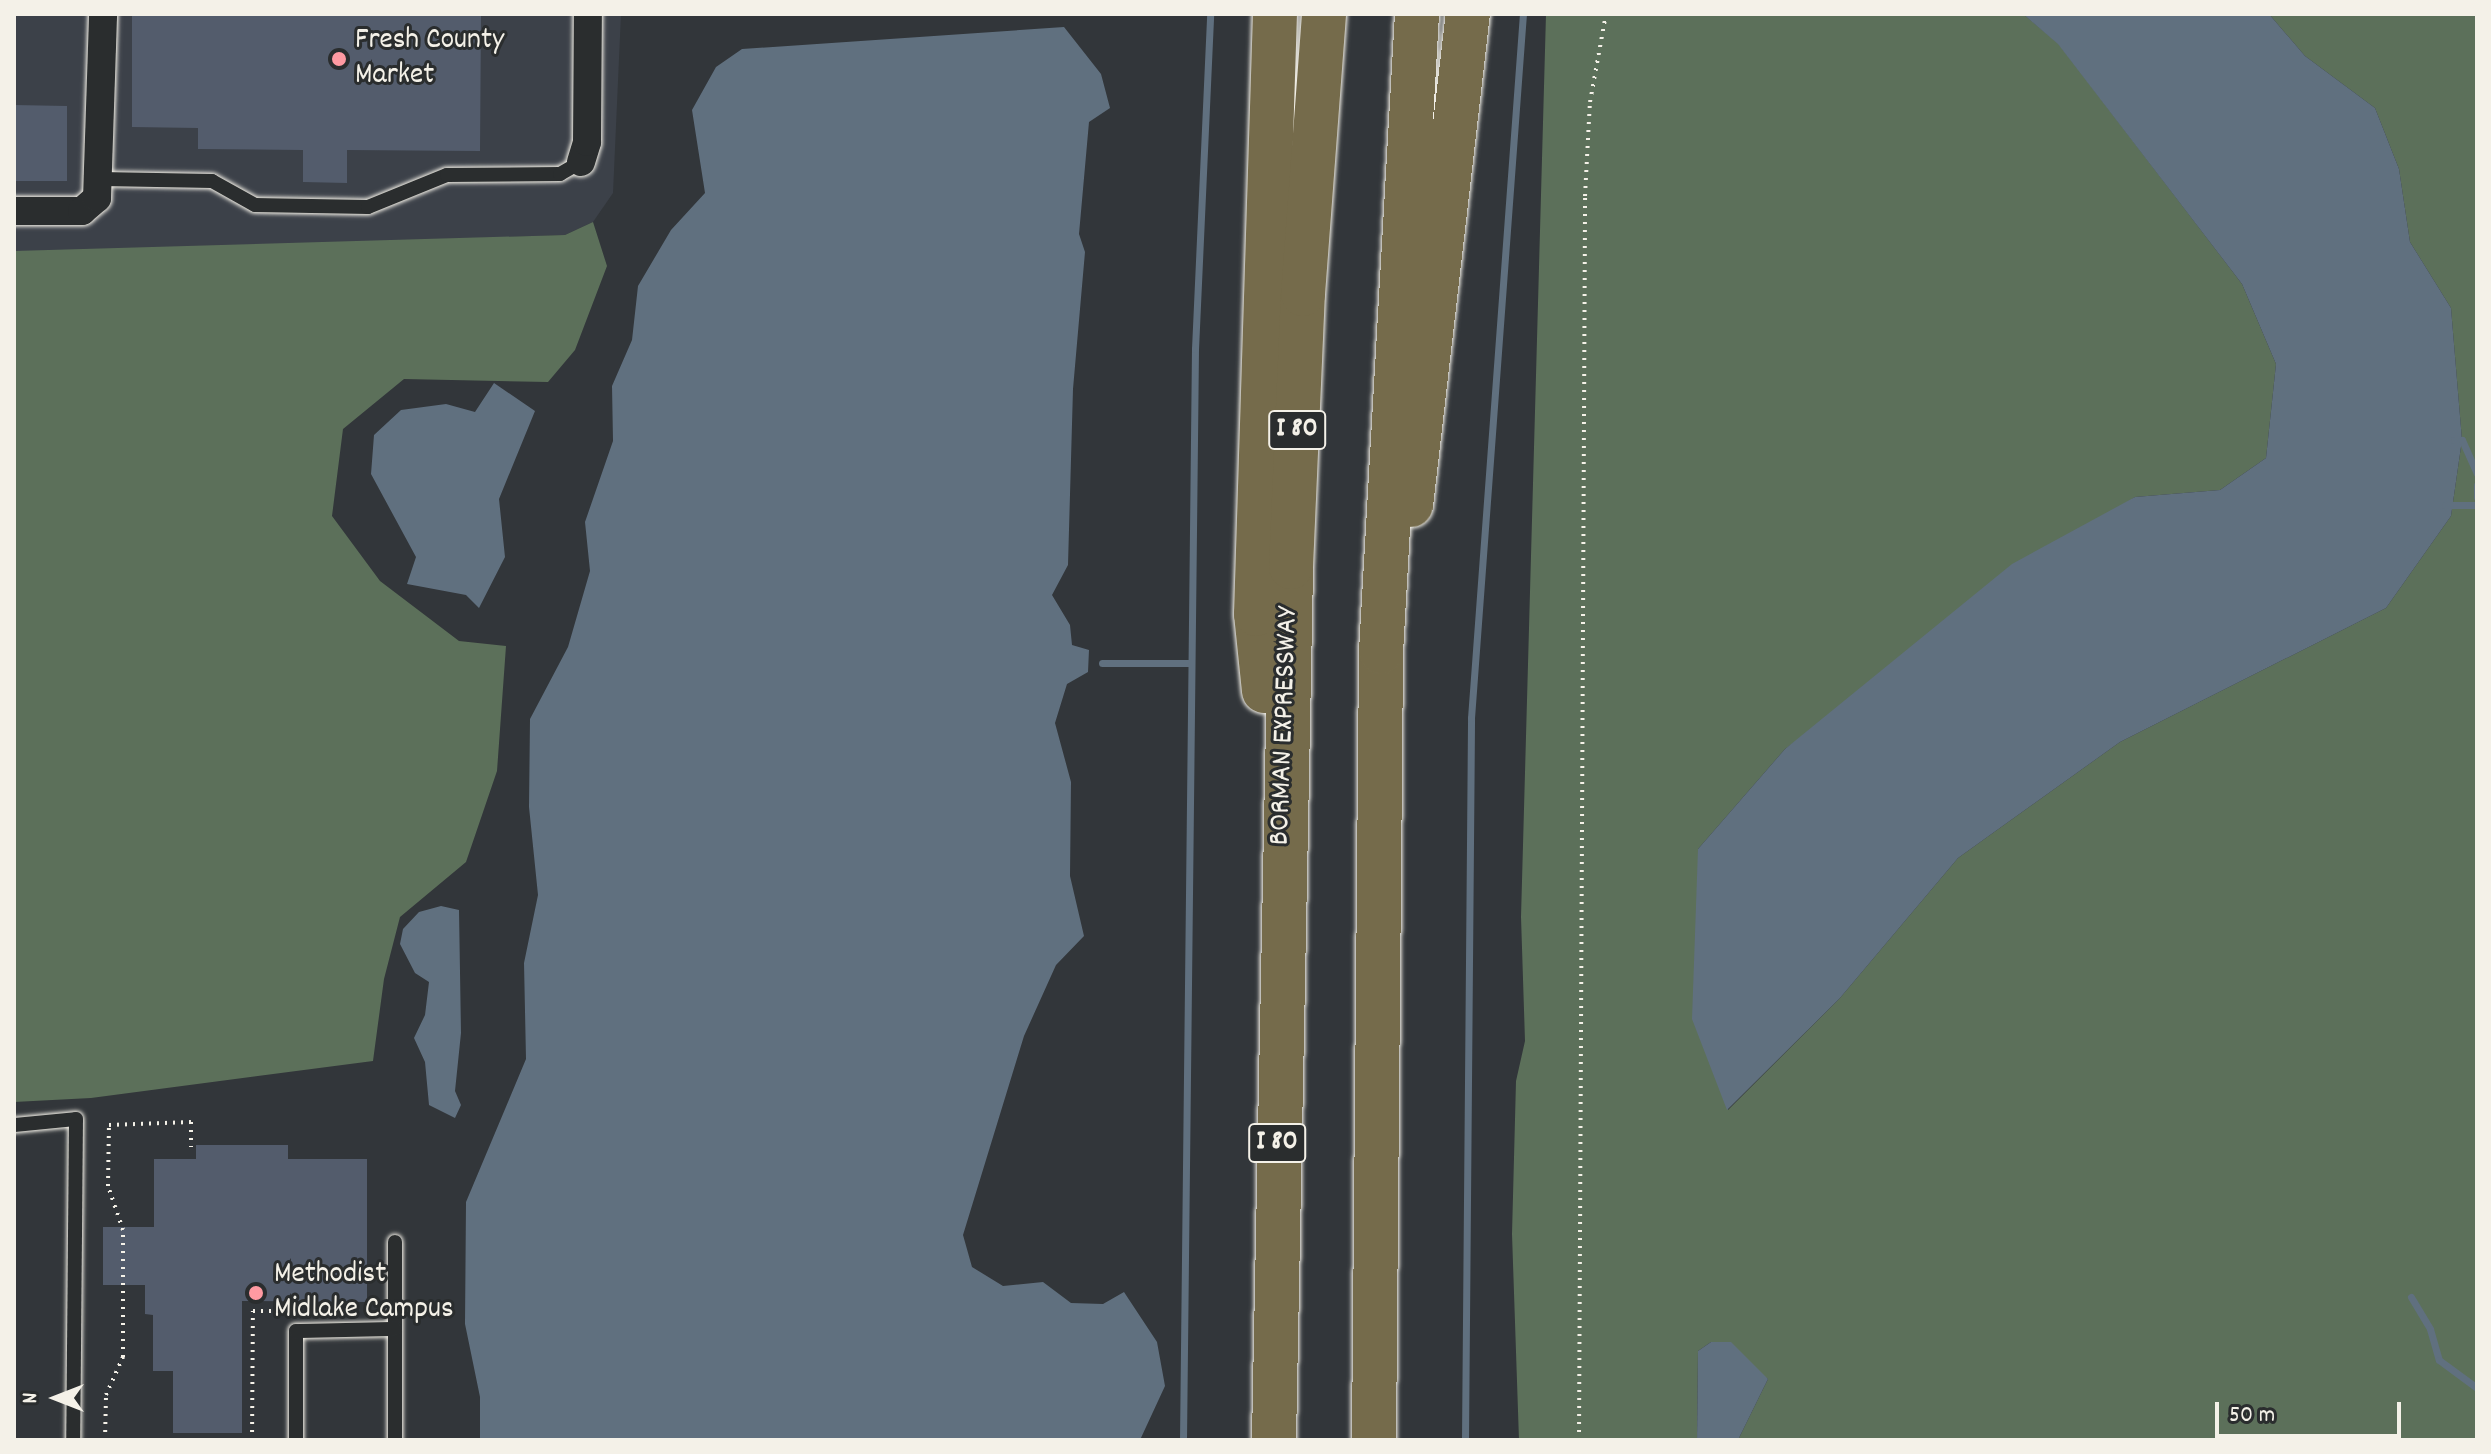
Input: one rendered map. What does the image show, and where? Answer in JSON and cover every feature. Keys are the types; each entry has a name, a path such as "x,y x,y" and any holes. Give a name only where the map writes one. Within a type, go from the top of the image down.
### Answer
{"highway":[{"path":"1275,14 1256,614 1282,846"},
{"name":"BORMAN EXPRESSWAY","path":"1274,1440 1282,846 1302,309 1324,14"},
{"path":"1374,1440 1381,652 1417,14"},
{"path":"1381,652 1419,464 1468,14"}],"street":[{"path":"14,211 82,211 97,198 101,179 103,14"},
{"path":"581,162 587,142 588,14"}],"lane":[{"path":"101,179 212,181 255,205 368,207 447,175 560,174 581,162"},
{"path":"14,1125 76,1119 73,1440"},
{"path":"395,1242 395,1440"},
{"path":"296,1440 296,1331 395,1329"}],"path":[{"path":"1579,1440 1585,196 1590,102 1606,14"},
{"path":"105,1440 106,1395 121,1367 123,1341 123,1230 108,1186 109,1125 191,1122 191,1147"}],"shaded area":[{"path":"14,14 621,14 613,193 593,222 565,235 14,254"}],"green space":[{"path":"1546,14 2023,14 2058,43 2242,284 2276,364 2266,458 2220,490 2135,497 1785,749 1698,849 1728,1110 1840,998 1958,858 2120,742 2386,608 2451,516 2462,440 2451,308 2410,242 2399,169 2375,108 2305,56 2269,14 2477,14 2477,1440 1738,1440 1768,1379 1711,1342 1698,1351 1697,1440 1519,1440 1512,1234 1516,1081 1525,1041 1521,917"},
{"path":"593,222 607,266 575,350 548,382 404,379 343,429 332,516 380,581 459,641 506,646 497,771 466,862 400,917 384,979 373,1061 91,1098 14,1102 14,251 565,235"}],"water":[{"path":"2023,14 2269,14 2305,56 2375,108 2399,169 2410,242 2451,308 2462,440 2451,516 2386,608 2120,742 1958,858 1840,998 1727,1110 1692,1019 1698,849 1785,749 2012,564 2135,497 2220,490 2266,458 2276,364 2242,284 2058,44"},
{"path":"1064,27 1101,74 1110,108 1089,122 1079,234 1085,252 1073,389 1068,565 1052,595 1070,625 1072,645 1089,650 1088,672 1067,684 1055,723 1071,782 1070,876 1084,936 1056,965 1024,1036 963,1235 972,1267 1003,1286 1043,1282 1071,1303 1103,1304 1124,1292 1157,1342 1165,1386 1140,1440 480,1440 480,1397 465,1324 466,1202 526,1059 524,963 538,895 529,807 530,719 568,647 590,571 585,522 613,441 612,386 632,340 638,286 671,230 705,193 692,110 716,67 742,49"},
{"path":"494,383 535,411 499,499 505,557 479,608 466,595 407,584 416,557 371,474 374,435 401,410 446,404 475,412"},
{"path":"441,906 459,910 461,1033 455,1091 461,1105 455,1118 429,1105 425,1062 414,1038 425,1015 429,982 415,973 400,944 403,929 419,912"},
{"path":"1711,1342 1731,1342 1768,1379 1738,1440 1697,1440 1698,1351"}],"building":[{"name":"Fresh County Market","path":"132,14 481,14 480,151 347,150 347,183 303,182 303,150 198,149 198,128 132,127"},
{"path":"14,105 67,106 67,181 14,181"},
{"name":"Methodist Midlake Campus","path":"196,1145 288,1145 288,1159 367,1159 367,1302 242,1301 242,1433 173,1433 173,1371 153,1371 153,1315 145,1314 145,1285 103,1285 103,1227 154,1227 154,1159 196,1159"}],"waterway":[{"path":"1183,1440 1195,349 1210,14"},
{"path":"1465,1440 1471,718 1523,14"},
{"path":"2454,440 2462,440 2477,474"},
{"path":"2477,485 2477,497"},
{"path":"2445,505 2477,505"},
{"path":"1102,663 1191,663"},
{"path":"2411,1297 2430,1329 2439,1360 2477,1388"}],"place":[{"name":"Fresh County Market","path":"339,59"},
{"name":"Methodist Midlake Campus","path":"256,1293"}]}
